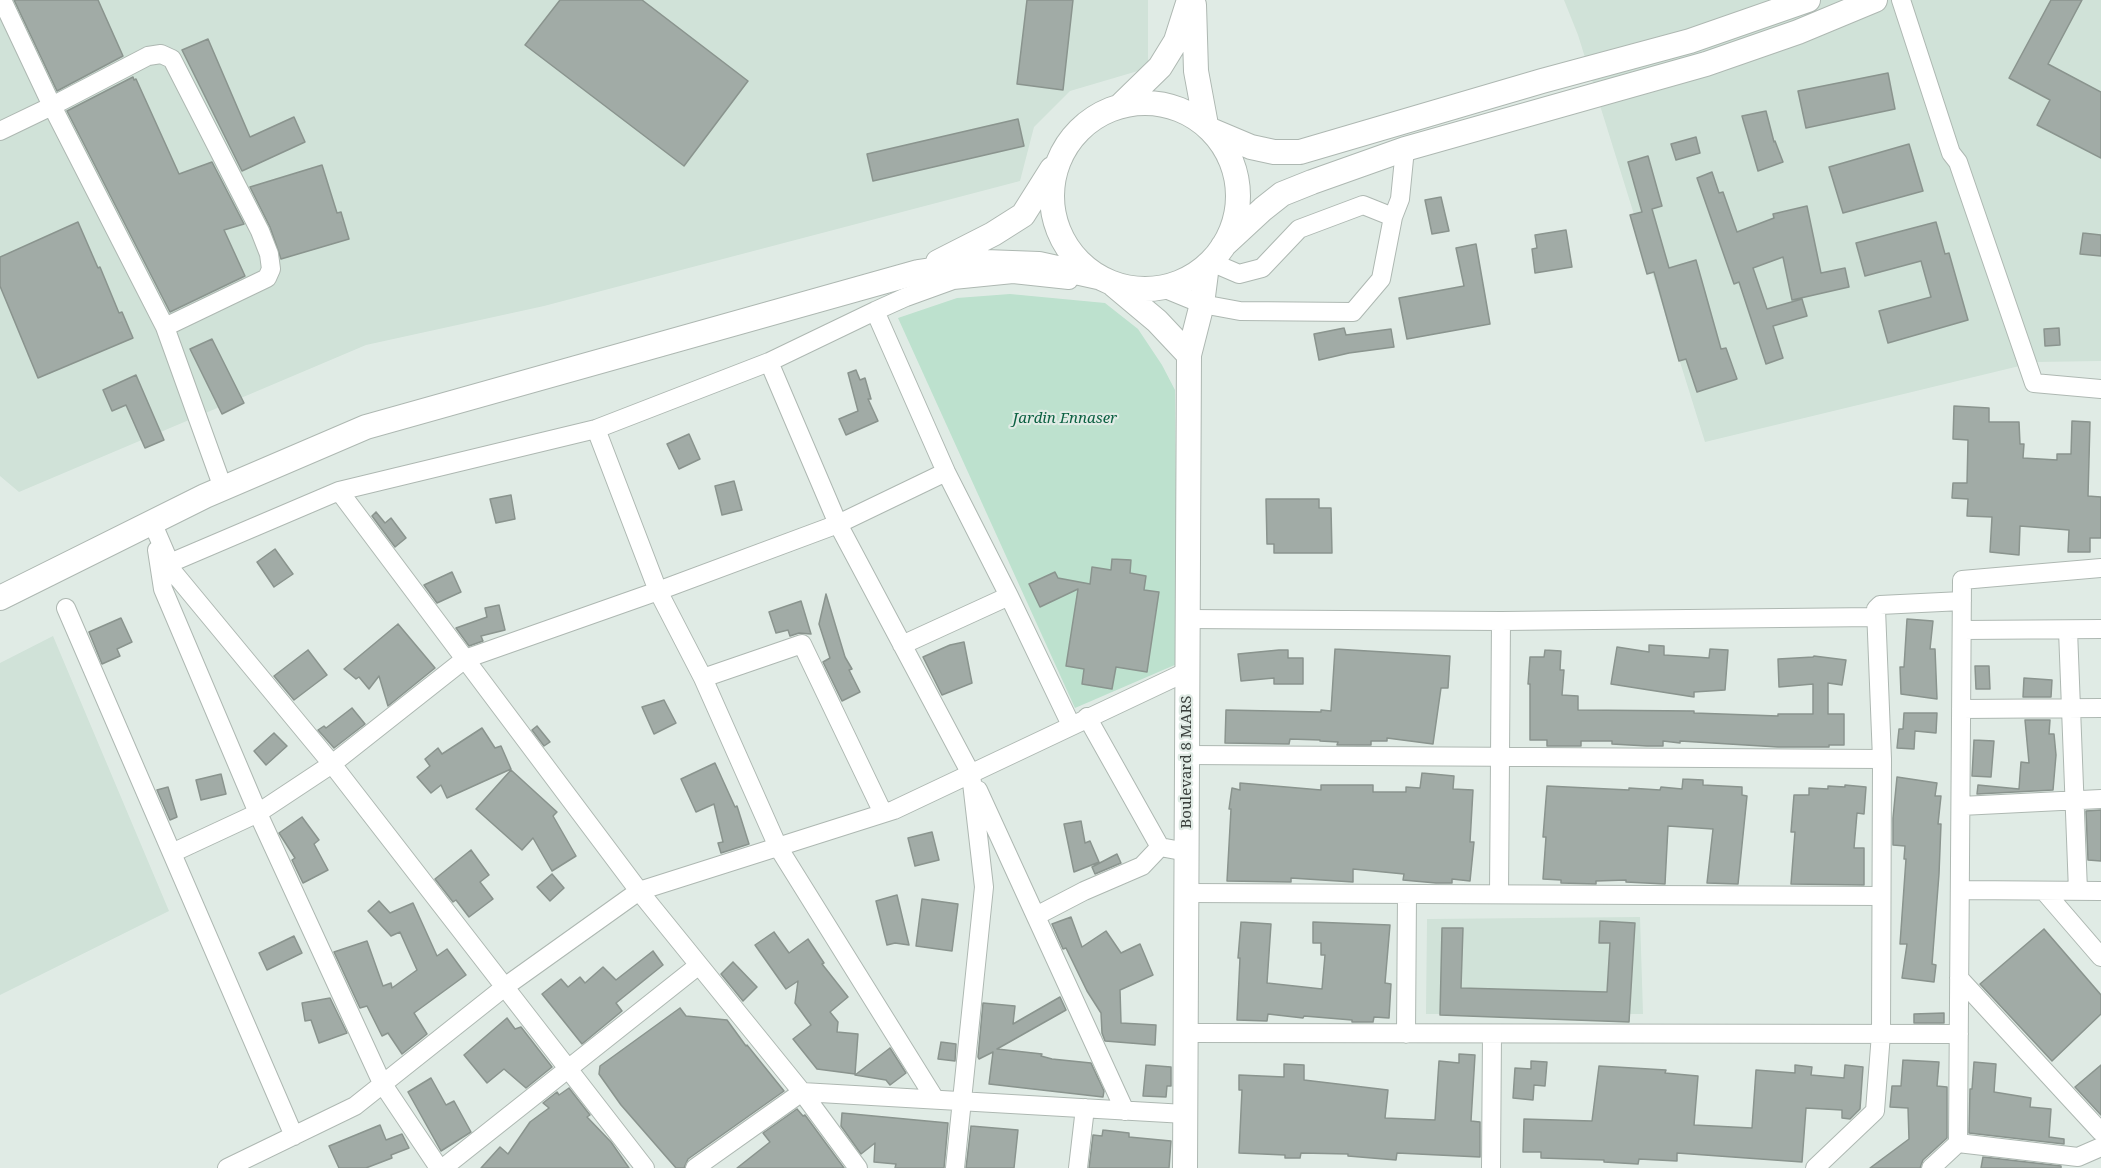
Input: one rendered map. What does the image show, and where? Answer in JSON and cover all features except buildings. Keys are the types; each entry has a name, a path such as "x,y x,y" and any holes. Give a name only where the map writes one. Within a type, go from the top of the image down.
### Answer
{"main road":[{"path":"1120,105 1160,67 1176,41 1189,0"},
{"path":"1194,0 1196,71 1210,128 1230,157 1238,187 1236,218 1214,258"},
{"path":"918,272 993,234 1023,215 1073,135 1094,116 1120,105 1151,102 1180,108 1210,128 1251,147 1274,152 1300,152 1542,81 1690,41 1808,0"},
{"path":"0,598 223,488 366,427 918,272 984,262 1039,264 1137,290 1163,288 1187,280 1214,258 1263,209 1282,195 1406,149 1706,64 1798,32 1875,0"},
{"path":"1058,160 1051,186 1053,213 1061,238 1077,261 1157,321 1189,355"},
{"name":"Boulevard 8 MARS","path":"1185,1168 1189,355 1214,258"}],"street":[{"path":"2,0 52,106 165,327 223,488"},
{"path":"1901,0 1951,153 1958,162 2034,383 2101,388"},
{"path":"0,131 148,56 161,54 172,59 260,231 269,254 271,269 267,278 165,327"},
{"path":"1163,288 1202,304 1240,311 1353,312 1381,279 1393,217 1400,199 1406,149"},
{"path":"1214,258 1239,274 1262,268 1299,229 1363,205 1393,217"},
{"path":"170,563 339,491 596,429 769,362 906,297 953,280 1013,274 1065,280 1106,281"},
{"path":"875,311 946,472 1071,725"},
{"path":"769,362 838,524 971,774 1125,1111"},
{"path":"596,429 658,591 703,678 778,847 934,1099"},
{"path":"172,853 258,813 332,764 465,659 838,524 946,472"},
{"path":"339,491 639,891 802,1092 858,1168"},
{"path":"152,522 174,573 332,764 645,1168"},
{"path":"152,522 163,589 258,813 382,1083 441,1168 699,965"},
{"path":"1931,1168 1958,1143 1962,580 2101,568"},
{"path":"902,645 1009,596"},
{"path":"1815,1168 1875,1111 1881,1034 1882,759 1876,609 1880,605 1962,601"},
{"path":"66,608 294,1136"},
{"path":"1188,619 1502,621 1875,617"},
{"path":"1499,894 1502,621"},
{"path":"1962,630 2101,629"},
{"path":"2068,630 2078,891"},
{"path":"703,678 802,644 883,813"},
{"path":"227,1168 355,1106 506,986 639,891 883,813 1188,671"},
{"path":"1961,709 2101,708"},
{"path":"1088,717 1160,846 1187,852"},
{"path":"1187,755 1882,759"},
{"path":"955,1168 984,887 971,774"},
{"path":"1961,806 2101,800"},
{"path":"1036,916 1142,866 1160,846"},
{"path":"1960,890 2101,891"},
{"path":"2044,891 2101,957"},
{"path":"1187,893 1881,896"},
{"path":"1406,1034 1407,894"},
{"path":"1959,978 2101,1132"},
{"path":"1186,1033 1959,1034"},
{"path":"1491,1168 1492,1034"},
{"path":"694,1168 802,1092 1185,1114"},
{"path":"1078,1168 1085,1108"},
{"path":"1958,1143 2078,1157 2101,1147"}],"shaded area":[{"path":"0,0 1148,0 1148,68 1070,91 1034,127 1020,181 544,306 366,345 19,492 0,476"},
{"path":"1564,0 2101,0 2101,361 2036,362 1705,442 1578,35"},
{"path":"53,636 169,911 0,995 0,663"},
{"path":"1640,917 1643,1014 1426,1014 1427,919"}],"green space":[{"name":"Jardin Ennaser","path":"1010,294 1105,303 1138,329 1162,365 1175,390 1177,664 1075,708 898,318 957,298"}]}
